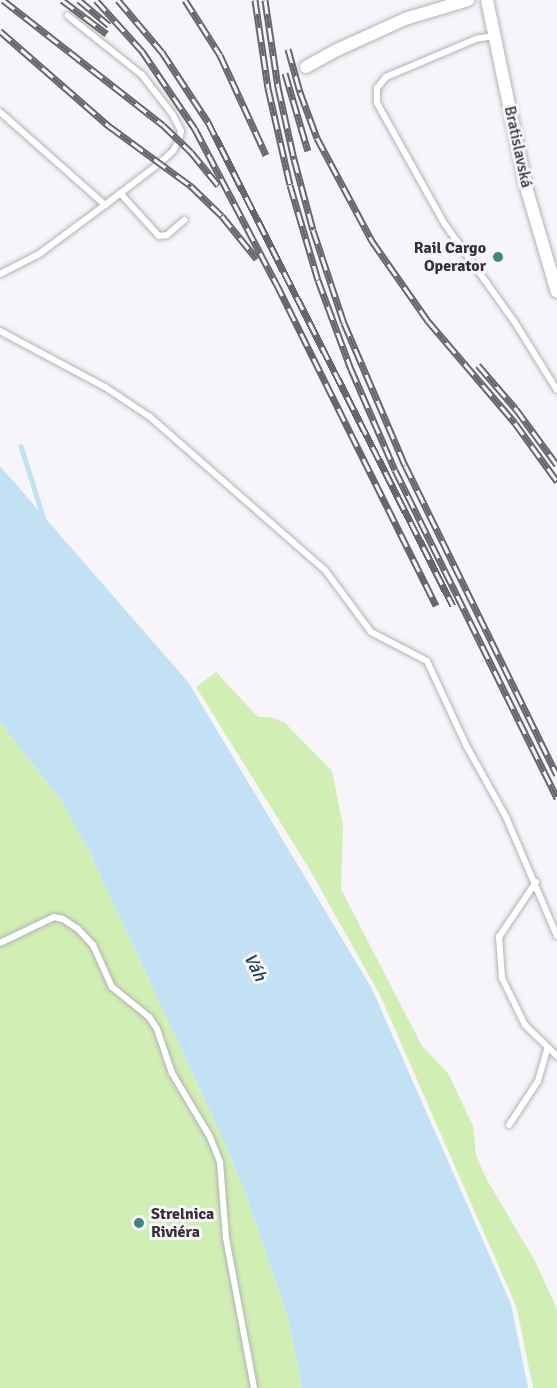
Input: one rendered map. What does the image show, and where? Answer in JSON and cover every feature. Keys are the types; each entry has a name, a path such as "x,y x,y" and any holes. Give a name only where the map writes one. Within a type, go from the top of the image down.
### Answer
{"street":[{"path":"306,67 405,19 468,0"},
{"name":"Bratislavská","path":"487,0 525,187 557,292"}],"lane":[{"path":"0,274 39,254 105,205 173,151 181,131 174,115 142,75 68,16"},
{"path":"494,36 476,39 386,77 377,88 377,103 444,223 514,321 557,390"},
{"path":"0,112 105,205"},
{"path":"120,193 159,236 167,235 184,220"},
{"path":"0,331 105,387 150,417 325,570 354,613 371,632 427,661 536,882 557,936"},
{"path":"536,882 499,936 502,978 525,1025 557,1056"},
{"path":"0,943 54,917 63,919 78,928 93,945 112,987 149,1017 158,1029 172,1073 210,1137 220,1162 228,1249 254,1388"},
{"path":"509,1125 538,1081 548,1047"}],"green space":[{"path":"216,672 258,717 270,717 285,723 332,771 343,826 341,889 422,1046 448,1073 473,1126 476,1155 487,1180 535,1261 557,1309 557,1388 533,1388 517,1309 380,995 310,870 196,687"},
{"path":"0,722 63,803 90,853 217,1126 244,1189 287,1315 302,1388 0,1388"}],"water":[{"name":"Váh","path":"0,466 188,682 372,989 511,1304 528,1388 302,1388 287,1315 244,1189 217,1126 90,853 63,803 0,722"}],"waterway":[{"path":"21,446 43,516"}],"railway":[{"path":"3,0 163,125 191,152 218,185"},
{"path":"62,0 107,34"},
{"path":"79,0 109,25"},
{"path":"96,0 142,51 195,129 276,283 436,605"},
{"path":"118,0 162,52 208,122 453,606"},
{"path":"185,0 220,55 266,155"},
{"path":"255,0 268,88 290,185 318,280 351,369 395,470 557,798"},
{"path":"265,0 278,87 294,159 313,230 344,323 405,465 557,775"},
{"path":"0,31 109,126 191,186 222,216 257,259"},
{"path":"288,49 300,92 317,138 372,241 428,321 515,423 557,481"},
{"path":"285,73 308,151"},
{"path":"478,365 516,409 557,465"}],"place":[{"name":"Rail Cargo Operator","path":"498,257"},
{"name":"Strelnica Riviéra","path":"139,1223"}]}
